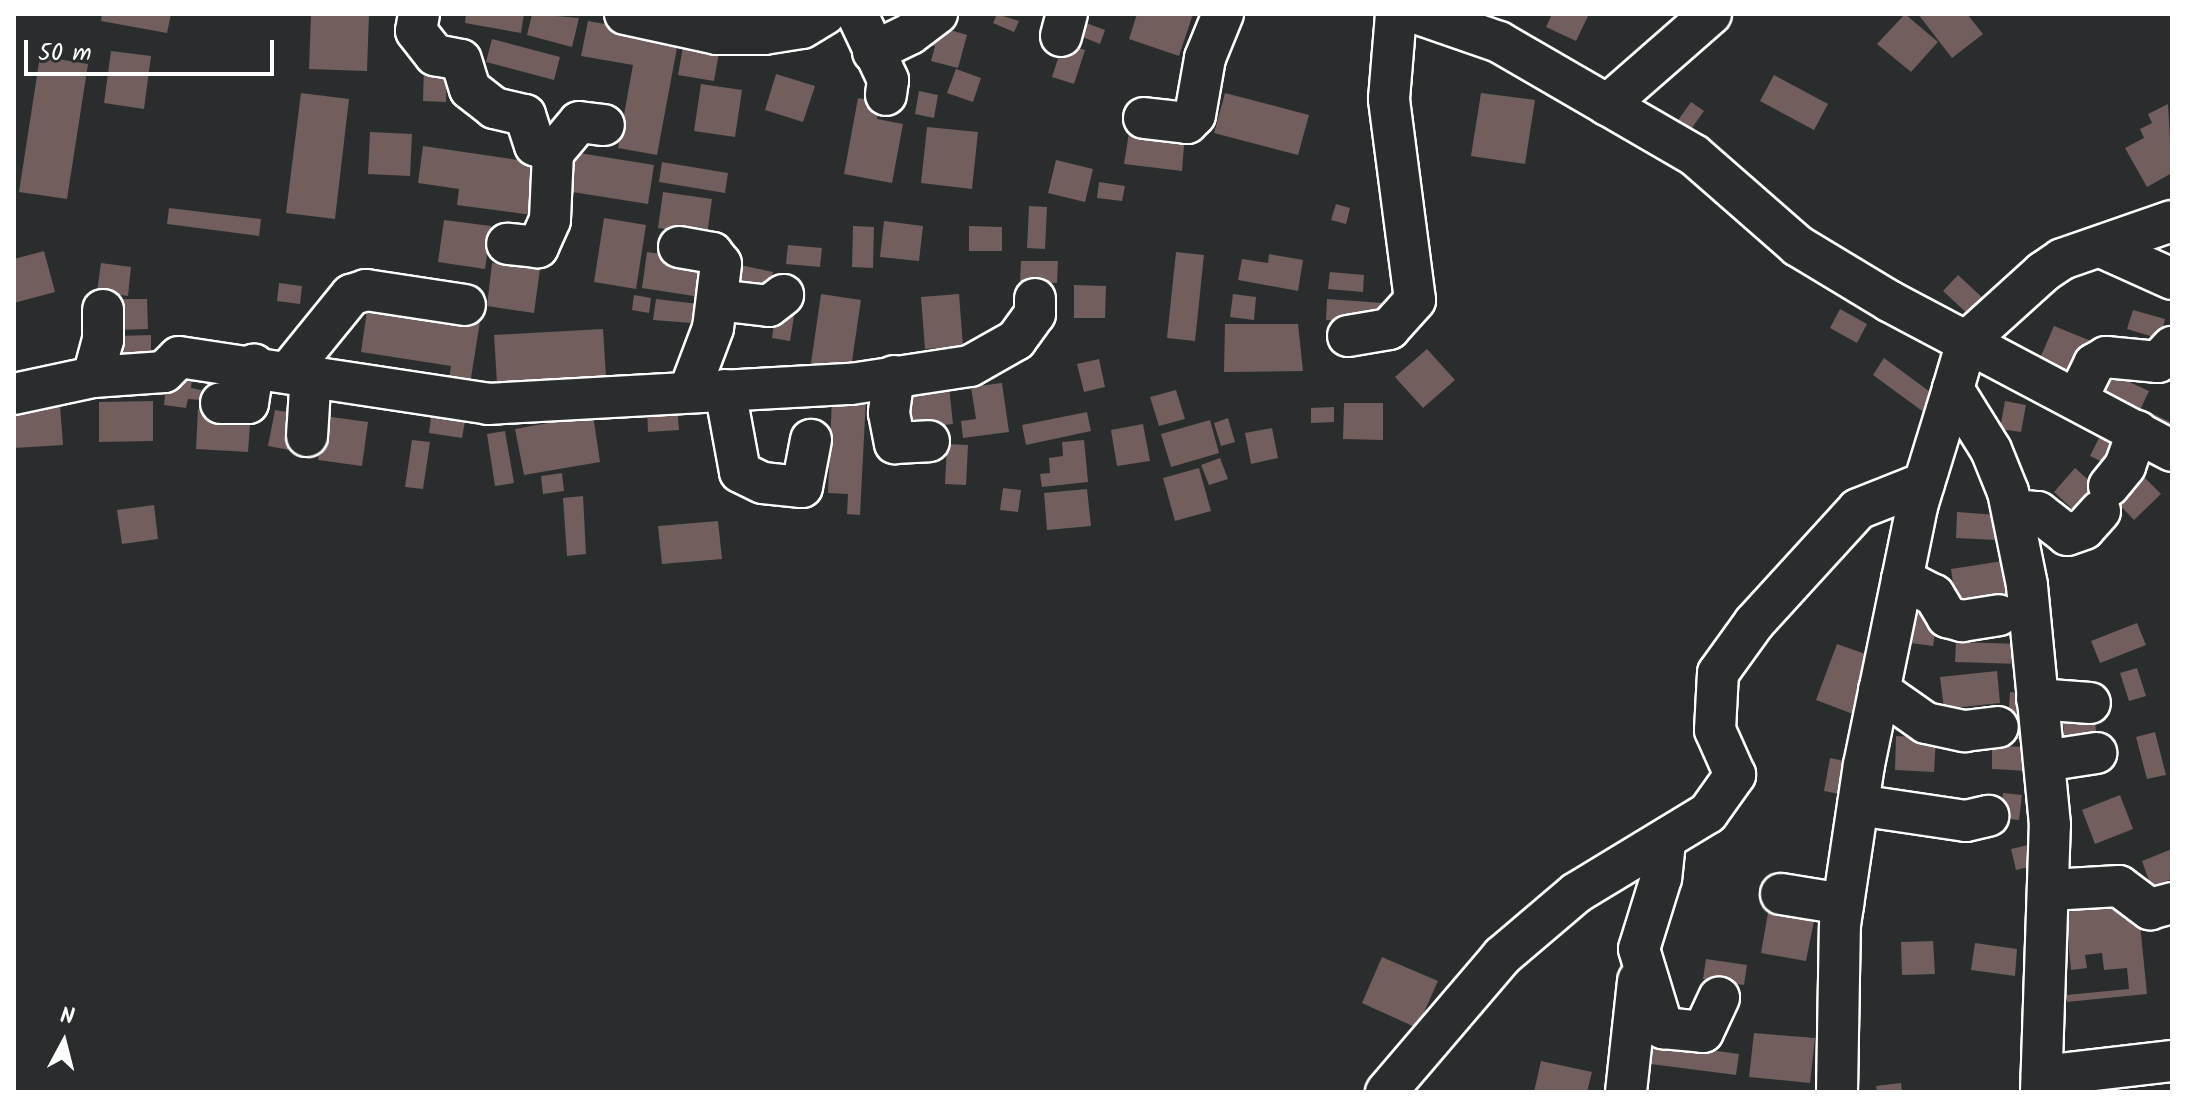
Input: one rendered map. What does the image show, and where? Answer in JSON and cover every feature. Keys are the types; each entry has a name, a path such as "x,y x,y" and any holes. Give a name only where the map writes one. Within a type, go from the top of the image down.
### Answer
{"street":[{"path":"419,14 416,31 435,55 461,60 470,89 494,108 525,115 535,145 553,153"},
{"path":"625,14 717,34 764,34 802,28 825,14"},
{"path":"857,14 888,80 886,95"},
{"path":"873,52 910,34 937,14"},
{"path":"1144,118 1187,123 1195,115 1205,58 1223,14"},
{"path":"1348,336 1389,329 1415,300 1389,99 1396,14"},
{"path":"1418,14 1499,42 1694,155 1798,246 2172,451"},
{"path":"1607,105 1711,14"},
{"path":"507,244 538,247 550,220 553,153 579,122 604,125"},
{"path":"1837,1092 1835,1020 1843,904 1858,805 1879,690 1924,483 1967,341 2043,272 2172,221"},
{"path":"679,247 712,253 721,264 707,391 740,472 763,483 802,487 811,440"},
{"path":"2101,247 2172,279"},
{"path":"221,403 248,403 285,369 351,295 366,290 465,305"},
{"path":"717,300 769,306 783,295"},
{"path":"14,394 93,377 164,372 179,357 285,369 419,406 851,384 970,366 1016,340 1035,314 1035,299"},
{"path":"93,377 103,340 103,310"},
{"path":"2077,399 2094,364 2106,357 2167,367"},
{"path":"285,369 307,436"},
{"path":"894,376 889,413 895,443 929,441"},
{"path":"1953,389 1991,450 2013,510 2027,585 2044,761 2050,890 2042,1084 2172,1061"},
{"path":"2013,510 2038,512 2067,535 2084,529 2125,466 2138,431"},
{"path":"1386,1092 1502,956 1576,893 1665,842 1708,813 1735,775 1715,730 1718,673 1736,648 1858,509 1924,483"},
{"path":"1902,579 1934,595 1947,617 1962,621 1999,615"},
{"path":"1879,690 1926,723 1965,731 1998,727"},
{"path":"2037,699 2090,703"},
{"path":"2044,761 2096,753"},
{"path":"1858,805 1966,821 1988,816"},
{"path":"1626,1092 1637,1021 1639,949 1661,878 1665,842"},
{"path":"2050,890 2119,886 2150,909 2172,903"},
{"path":"1781,894 1843,904"},
{"path":"1639,949 1663,1028 1703,1032 1719,997"}],"building":[{"path":"102,14 171,14 167,33 101,21"},
{"path":"311,14 369,14 367,71 309,69"},
{"path":"466,14 524,14 521,33 465,23"},
{"path":"532,14 579,18 572,47 527,35"},
{"path":"997,14 1019,21 1014,32 993,23"},
{"path":"1137,14 1193,14 1179,56 1129,39"},
{"path":"1552,14 1589,14 1576,41 1546,27"},
{"path":"1905,14 1938,42 1911,72 1877,44"},
{"path":"1918,14 1967,14 1983,34 1952,58"},
{"path":"1078,20 1105,30 1100,44 1073,33"},
{"path":"588,21 679,37 657,155 618,148 633,65 581,56"},
{"path":"940,27 967,35 958,68 931,61 935,46 925,44 927,37 937,39"},
{"path":"492,39 560,57 554,80 486,62"},
{"path":"684,41 720,47 714,81 678,75"},
{"path":"1063,43 1085,50 1074,84 1052,77"},
{"path":"111,51 151,56 144,109 104,103"},
{"path":"40,56 88,64 67,199 19,192"},
{"path":"424,66 447,67 446,102 423,101"},
{"path":"956,69 981,78 973,102 947,93"},
{"path":"776,74 815,86 803,122 765,110"},
{"path":"1774,75 1828,104 1814,130 1760,101"},
{"path":"701,84 742,90 735,137 694,131"},
{"path":"919,91 938,95 934,118 915,114"},
{"path":"301,93 349,99 335,219 286,213"},
{"path":"1225,93 1309,115 1298,155 1214,133"},
{"path":"1481,93 1535,100 1525,164 1471,156"},
{"path":"858,98 880,102 877,119 903,124 892,183 844,174"},
{"path":"1691,102 1704,111 1689,132 1676,123"},
{"path":"2168,104 2172,173 2147,187 2125,148 2144,138 2140,129 2152,123 2148,114"},
{"path":"1130,126 1185,133 1182,171 1124,164"},
{"path":"927,127 978,132 972,189 921,183"},
{"path":"370,132 412,134 410,176 368,174"},
{"path":"423,146 539,163 532,215 457,205 459,189 418,183"},
{"path":"573,152 654,165 648,204 566,191"},
{"path":"1056,160 1093,169 1085,202 1048,193"},
{"path":"662,162 728,173 725,193 659,182"},
{"path":"1099,182 1125,186 1122,201 1097,198"},
{"path":"663,192 712,199 707,235 658,228"},
{"path":"1336,204 1350,208 1346,224 1331,220"},
{"path":"1029,206 1047,207 1045,249 1027,248"},
{"path":"169,208 261,219 259,236 167,224"},
{"path":"604,218 646,225 636,289 594,282"},
{"path":"444,220 491,226 485,269 438,262"},
{"path":"884,221 923,226 919,261 880,257"},
{"path":"853,226 874,227 873,268 852,267"},
{"path":"969,226 1002,227 1002,251 969,251"},
{"path":"788,245 822,248 820,267 786,264"},
{"path":"44,251 55,292 14,303 14,259"},
{"path":"647,252 705,260 700,297 642,288"},
{"path":"1176,252 1204,255 1195,341 1167,338"},
{"path":"1269,254 1303,260 1298,291 1238,280 1242,259 1268,263"},
{"path":"1021,261 1058,261 1057,283 1020,283"},
{"path":"101,263 131,267 128,296 97,292"},
{"path":"492,263 540,269 534,313 487,306"},
{"path":"735,264 773,272 768,294 730,287"},
{"path":"1330,272 1364,275 1363,292 1328,289"},
{"path":"1958,275 1986,301 1971,317 1943,291"},
{"path":"279,283 302,286 300,304 277,301"},
{"path":"1074,285 1106,286 1105,318 1074,318"},
{"path":"821,294 861,300 851,368 811,363"},
{"path":"959,294 963,346 925,349 921,297"},
{"path":"1233,294 1256,297 1254,320 1230,317"},
{"path":"634,295 651,298 649,313 632,310"},
{"path":"117,299 147,299 148,329 117,330"},
{"path":"656,299 707,305 704,324 653,320"},
{"path":"1327,299 1383,303 1382,324 1326,320"},
{"path":"368,304 480,321 469,391 448,387 451,366 361,352"},
{"path":"776,307 795,310 790,341 772,338"},
{"path":"1840,309 1867,324 1857,343 1830,328"},
{"path":"2133,310 2165,319 2160,339 2127,329"},
{"path":"1225,324 1298,324 1303,371 1224,372"},
{"path":"2054,326 2091,341 2076,378 2038,363"},
{"path":"603,329 606,377 497,383 494,335"},
{"path":"151,335 151,368 117,368 117,336"},
{"path":"1427,349 1455,380 1423,408 1395,377"},
{"path":"1884,358 1941,400 1929,416 1873,375"},
{"path":"1099,359 1105,387 1084,392 1077,364"},
{"path":"177,367 193,369 191,388 201,390 200,400 188,399 186,408 164,405 165,395 123,389 124,381 174,389"},
{"path":"2112,374 2149,391 2141,408 2172,423 2172,435 2097,400 2096,378 2108,384"},
{"path":"948,377 953,424 912,429 906,382"},
{"path":"1002,383 1009,432 963,438 961,421 976,419 971,387"},
{"path":"1176,390 1185,419 1159,426 1150,397"},
{"path":"832,397 866,398 860,515 847,514 848,494 828,493"},
{"path":"153,401 153,441 99,442 99,402"},
{"path":"2005,401 2026,405 2021,432 2000,429"},
{"path":"1344,403 1383,403 1383,440 1343,439"},
{"path":"60,405 63,445 14,448 14,408"},
{"path":"677,405 679,430 648,432 647,407"},
{"path":"1334,407 1334,422 1311,423 1311,408"},
{"path":"198,409 251,411 248,452 196,449"},
{"path":"275,410 301,414 295,451 268,446"},
{"path":"1087,412 1091,431 1026,445 1022,425"},
{"path":"593,415 600,462 524,475 515,429"},
{"path":"324,416 368,422 362,466 318,460"},
{"path":"431,417 465,421 462,438 429,433"},
{"path":"1228,418 1235,442 1221,446 1214,423"},
{"path":"1210,420 1219,453 1171,467 1161,434"},
{"path":"1143,424 1150,461 1117,466 1111,430"},
{"path":"1272,428 1278,458 1251,464 1245,433"},
{"path":"505,431 514,483 495,486 487,434"},
{"path":"2099,438 2118,446 2109,465 2090,456"},
{"path":"412,440 430,442 423,489 405,487"},
{"path":"1084,440 1088,482 1042,487 1040,474 1050,473 1049,458 1063,456 1062,442"},
{"path":"947,444 968,445 966,485 945,484"},
{"path":"1220,458 1228,479 1209,485 1201,465"},
{"path":"1199,468 1211,511 1175,521 1163,478"},
{"path":"2075,468 2102,492 2080,516 2054,492"},
{"path":"2139,472 2161,494 2134,520 2112,497"},
{"path":"562,473 564,491 543,494 541,476"},
{"path":"1003,488 1021,490 1018,512 1000,510"},
{"path":"1087,489 1091,526 1047,530 1044,493"},
{"path":"583,496 586,554 567,556 563,498"},
{"path":"154,505 158,539 122,544 117,510"},
{"path":"1957,512 1997,515 1996,540 1956,538"},
{"path":"718,521 722,559 662,564 658,526"},
{"path":"2016,559 2022,600 1957,610 1951,569"},
{"path":"1916,613 1938,617 1933,646 1911,643"},
{"path":"2137,623 2146,645 2100,663 2091,641"},
{"path":"1956,642 2021,644 2021,664 1955,662"},
{"path":"1837,644 1874,657 1853,714 1816,700"},
{"path":"2137,668 2146,696 2129,701 2120,673"},
{"path":"1997,671 2000,703 1944,709 1940,677"},
{"path":"2010,692 2030,694 2027,740 2007,738"},
{"path":"2094,710 2097,741 2065,744 2062,713"},
{"path":"2155,732 2166,775 2147,779 2136,737"},
{"path":"1896,736 1936,738 1934,772 1895,770"},
{"path":"1992,746 2029,747 2028,771 1992,769"},
{"path":"1830,758 1845,761 1839,794 1824,791"},
{"path":"2003,793 2022,795 2019,820 2000,818"},
{"path":"2120,795 2133,829 2095,844 2082,810"},
{"path":"2028,845 2033,866 2016,870 2011,849"},
{"path":"2172,849 2172,879 2151,886 2142,861"},
{"path":"2137,894 2147,994 2067,1002 2066,995 2129,989 2127,968 2104,970 2102,953 2085,955 2087,968 2071,970 2064,901"},
{"path":"1769,907 1815,916 1806,961 1761,953"},
{"path":"1933,941 1935,974 1902,975 1901,942"},
{"path":"1975,943 2017,949 2015,976 1971,970"},
{"path":"1382,957 1438,981 1417,1028 1362,1003"},
{"path":"1706,959 1747,965 1744,985 1703,979"},
{"path":"1754,1033 1815,1038 1810,1083 1749,1077"},
{"path":"1646,1041 1739,1054 1736,1075 1643,1063"},
{"path":"1541,1061 1592,1072 1587,1092 1534,1092"},
{"path":"1901,1083 1902,1092 1877,1092 1876,1086"}]}
